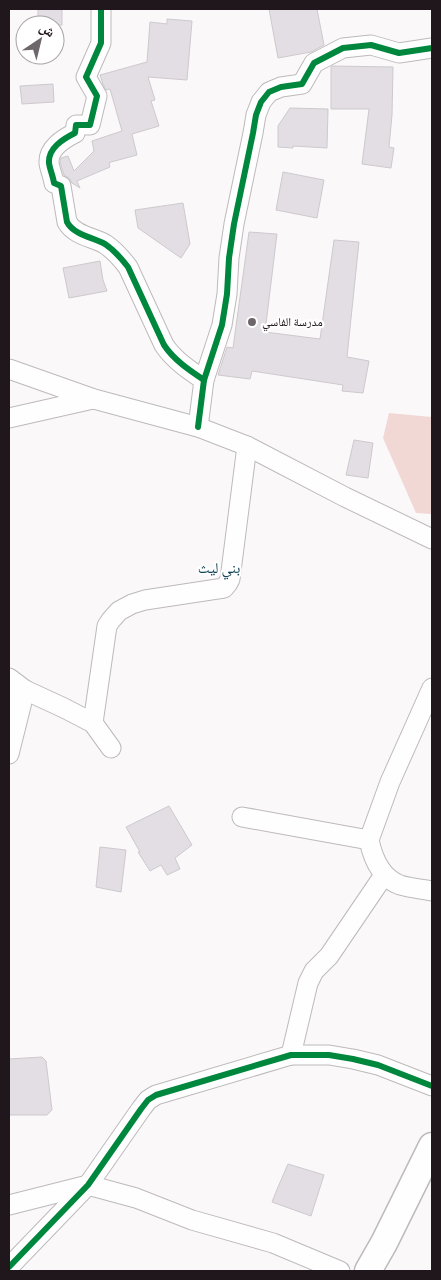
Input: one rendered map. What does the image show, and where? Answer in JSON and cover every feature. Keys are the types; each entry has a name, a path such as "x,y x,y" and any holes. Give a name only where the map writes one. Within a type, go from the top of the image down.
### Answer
{"street":[{"path":"100,9 101,43 86,78 97,96 90,125 76,125 74,134 62,140 50,154 49,163 54,183 60,186 66,222 69,227 104,244 120,257 128,267 169,353 204,380"},
{"path":"198,427 204,380 222,324 234,224 256,114 261,102 269,92 281,87 302,84 314,63 343,48 370,44 399,53 432,48"},
{"path":"9,369 94,399 198,427 247,446 432,540"},
{"path":"9,418 94,399"},
{"path":"93,723 107,626 119,611 145,600 224,588 228,584 247,446"},
{"path":"9,678 25,690 93,723 111,748"},
{"path":"432,688 390,782 369,840 372,853 384,875 400,884 432,891"},
{"path":"9,701 25,690"},
{"path":"9,754 25,690"},
{"path":"242,817 369,840"},
{"path":"291,1055 308,983 314,971 329,956 384,875"},
{"path":"9,1267 88,1185 141,1109 148,1100 156,1095 291,1055 329,1055 353,1058 378,1065 432,1086"},
{"path":"368,1271 432,1146"},
{"path":"9,1205 88,1185 136,1198 192,1220 273,1243 340,1271"}],"shaded area":[{"path":"389,413 432,417 432,514 416,513 383,438"}],"building":[{"path":"38,9 62,9 62,15 38,15"},
{"path":"269,9 317,9 324,45 311,52 278,58"},
{"path":"167,19 192,21 187,80 148,77 155,100 151,101 159,126 132,134 137,155 111,162 109,163 110,167 77,181 80,188 64,175 60,162 61,158 68,156 74,171 94,151 92,141 122,131 110,89 106,90 100,75 147,62 150,22 167,24"},
{"path":"332,66 393,67 389,147 394,148 391,168 362,164 369,109 331,109"},
{"path":"53,84 54,102 22,104 20,86"},
{"path":"290,108 328,109 327,148 278,147 278,126"},
{"path":"283,172 324,180 317,218 276,210"},
{"path":"183,203 190,244 181,258 138,228 135,210"},
{"name":"مدرسة الفاسي","path":"249,232 277,234 265,332 320,339 334,240 359,242 347,357 369,361 363,393 342,391 343,385 252,371 250,379 218,375 227,347 233,348"},
{"path":"100,261 107,291 69,298 63,268"},
{"path":"354,440 373,443 368,478 346,475"},
{"path":"169,806 192,845 175,858 180,869 167,875 161,865 150,871 126,827"},
{"path":"100,847 126,850 121,892 96,887"},
{"path":"42,1057 46,1061 52,1110 47,1115 9,1115 9,1059"},
{"path":"288,1164 324,1175 311,1216 272,1202"}],"cycle path":[{"path":"101,9 101,43 86,77 97,96 90,125 76,125 75,133 61,141 54,148 49,158 54,183 61,186 67,222 70,226 79,233 105,244 120,257 128,267 164,345 177,360 204,380"},
{"path":"198,427 204,380 222,325 234,224 256,115 261,102 269,92 281,87 302,84 314,63 343,48 371,45 399,53 432,48"},
{"path":"9,1267 88,1185 141,1109 148,1100 156,1095 291,1055 329,1055 353,1059 378,1065 432,1086"}],"place":[{"name":"مدرسة الفاسي","path":"252,322"}],"district":[{"name":"بني ليث","path":"219,568"}]}
